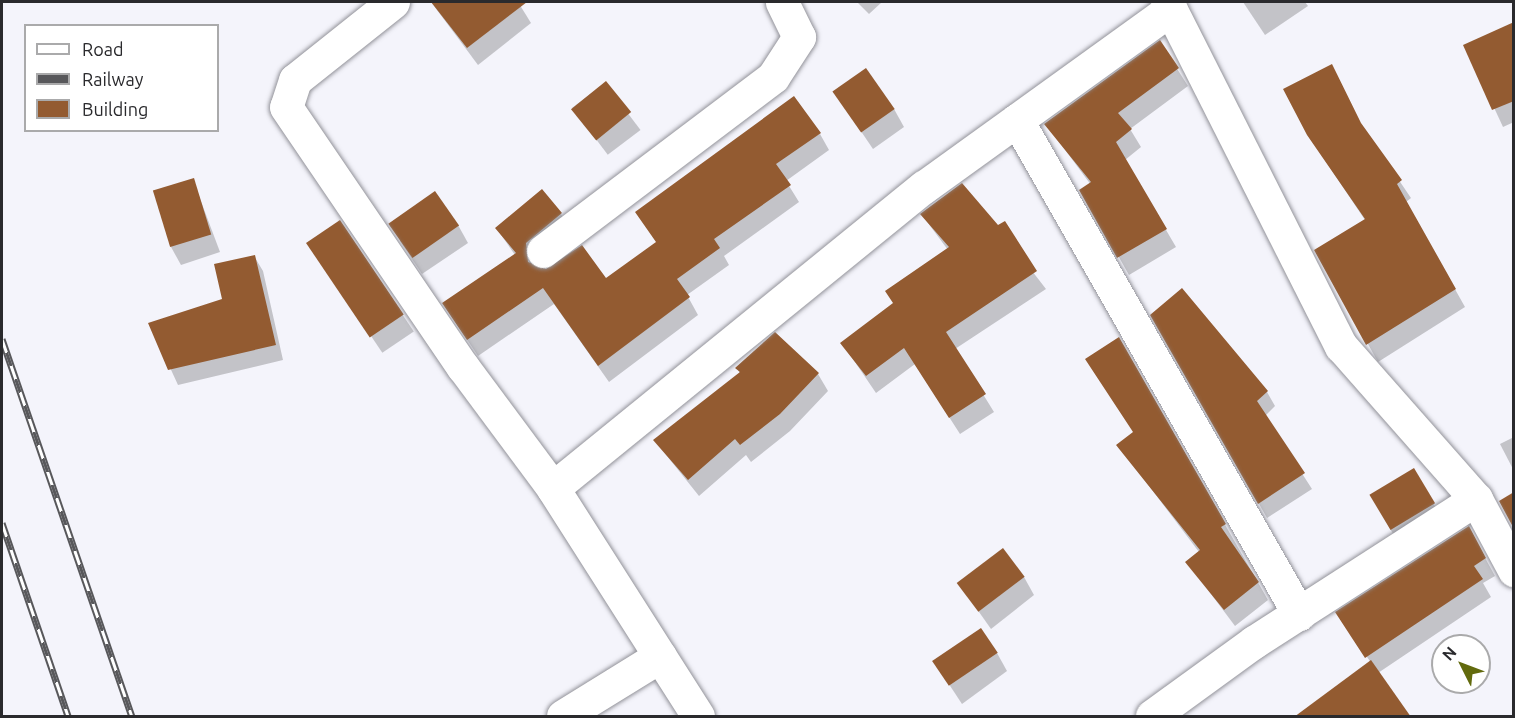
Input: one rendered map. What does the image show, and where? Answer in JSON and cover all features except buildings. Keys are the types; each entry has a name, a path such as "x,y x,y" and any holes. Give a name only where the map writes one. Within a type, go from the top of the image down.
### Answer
{"street":[{"path":"393,2 295,80 286,107 463,367 553,488 698,717"},
{"path":"543,251 773,77 799,37 782,2"},
{"path":"553,488 924,187 1169,5 1341,345 1476,499 1514,570"},
{"path":"1017,120 1299,614"},
{"path":"1152,717 1299,614 1476,499"},
{"path":"562,717 660,656"}],"railway":[{"path":"2,339 132,716"},
{"path":"2,523 68,716"}]}
